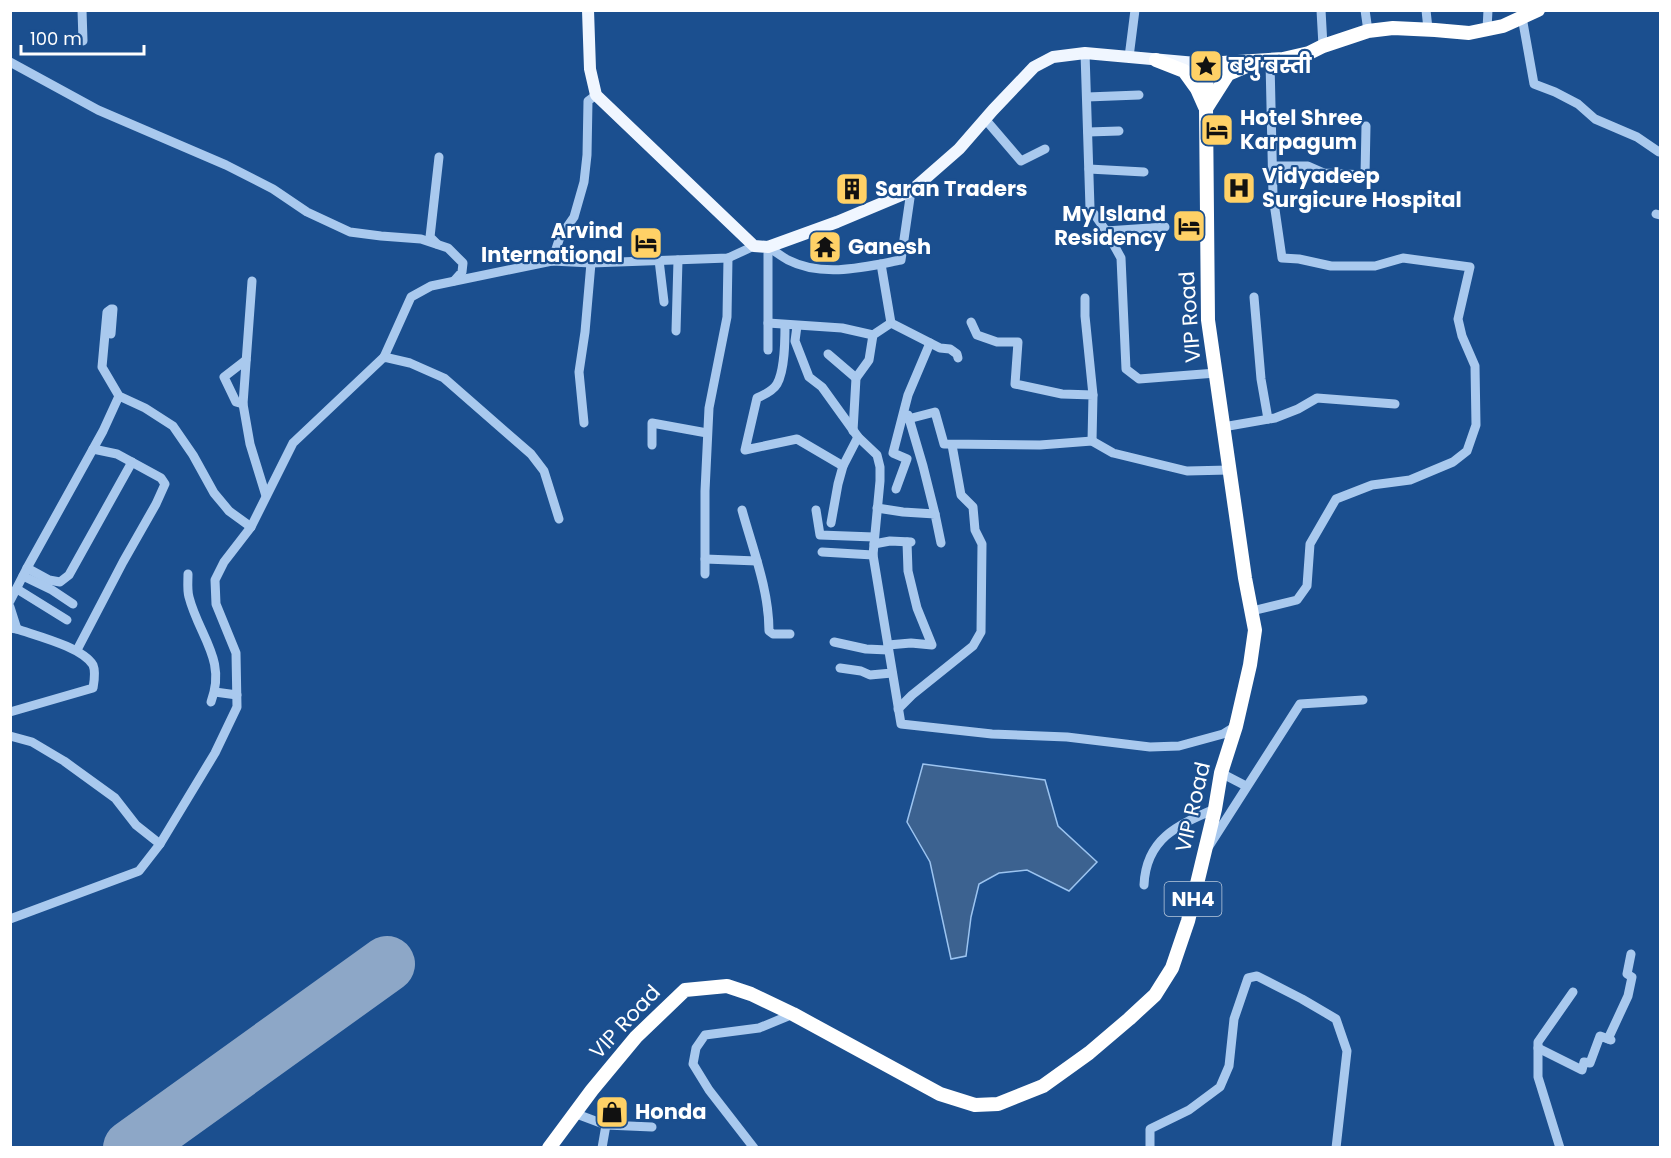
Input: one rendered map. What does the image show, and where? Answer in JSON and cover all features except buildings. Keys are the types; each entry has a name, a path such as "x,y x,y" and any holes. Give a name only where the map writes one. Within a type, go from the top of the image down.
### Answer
{"highway":[{"path":"1206,109 1228,74 1239,68 1309,53 1368,31 1394,28 1469,33 1503,26 1538,10"},
{"path":"1156,60 1184,71 1197,89 1206,109"},
{"path":"1207,64 1265,61"},
{"name":"VIP Road","path":"549,1148 574,1113 636,1037 685,990 727,986 751,994 793,1014 940,1094 975,1105 998,1104 1042,1086 1089,1053 1155,995 1172,968 1188,921 1221,773 1236,726 1250,665 1255,630 1245,578 1208,320 1207,64"}],"main road":[{"path":"588,10 590,69 596,95 754,246 768,247 837,222 911,191 959,150 1034,67 1053,57 1085,53 1207,64"}],"street":[{"path":"82,10 83,41"},
{"path":"1129,57 1135,10"},
{"path":"1321,10 1323,46"},
{"path":"1365,10 1368,31"},
{"path":"1426,10 1428,29"},
{"path":"1487,29 1488,10"},
{"path":"1522,17 1534,84 1556,92 1578,104 1595,119 1637,137 1659,152"},
{"path":"1085,53 1090,208 1121,258 1126,369 1139,379 1216,373"},
{"path":"1252,611 1297,600 1307,586 1310,544 1336,499 1372,485 1410,480 1453,462 1467,451 1476,425 1475,366 1462,336 1458,319 1470,267 1402,258 1375,266 1331,266 1282,258 1273,196 1265,61"},
{"path":"10,63 98,110 236,170 273,189 307,212 350,232 421,239 448,249 463,262 462,272 453,281"},
{"path":"1087,97 1139,94"},
{"path":"552,261 560,237 574,217 581,194 587,155 588,101 596,95"},
{"path":"985,119 1021,161 1045,148"},
{"path":"1273,166 1308,166 1324,173 1365,175 1366,126"},
{"path":"1088,132 1119,131"},
{"path":"439,157 430,237 439,245"},
{"path":"1089,169 1144,172"},
{"path":"768,247 789,261 810,268 832,270 901,260 911,191"},
{"path":"1106,231 1165,227"},
{"path":"10,919 139,871 160,844 215,753 237,707 237,653 216,603 215,580 224,562 251,527 293,443 384,357 411,297 431,286 552,261 591,263 728,258 754,246"},
{"path":"768,247 768,350"},
{"path":"705,574 705,491 709,408 727,317 728,258"},
{"path":"659,260 664,302"},
{"path":"676,331 678,260"},
{"path":"584,423 579,372 591,263"},
{"path":"880,264 891,323"},
{"path":"252,280 243,404 250,444 267,496"},
{"path":"1254,297 1261,379 1268,419"},
{"path":"1085,298 1093,395 1092,441"},
{"path":"111,334 113,309 107,312 102,367 118,396 145,408 172,426 193,455 214,493 229,511 251,527"},
{"path":"971,322 977,335 997,342 1018,342 1015,384 1062,394 1093,395"},
{"path":"768,323 842,328 873,335 891,323"},
{"path":"891,323 940,348 950,349 957,354 958,358"},
{"path":"785,325 784,350 777,384 771,391 757,398 745,450 797,440 843,466"},
{"path":"797,326 795,341 809,377 822,387 855,434 877,455 880,467 873,555 901,724 992,734 1068,737 1150,747 1179,746 1223,734 1236,726"},
{"path":"831,523 838,484 855,434 856,378 869,360 873,335"},
{"path":"893,453 905,405 930,343"},
{"path":"828,354 856,378"},
{"path":"384,357 410,363 444,378 531,454 544,471 558,519"},
{"path":"243,404 236,402 224,377 246,360"},
{"path":"10,601 93,449 118,396"},
{"path":"1223,427 1268,419 1298,409 1317,398 1395,404"},
{"path":"905,405 923,466 941,543"},
{"path":"908,419 935,412 944,444 1040,445 1092,441 1113,453 1187,471 1229,470"},
{"path":"652,445 652,423 708,433"},
{"path":"898,709 973,646 981,632 982,544 975,530 974,507 961,495 952,445"},
{"path":"77,650 165,484 161,478 117,454 93,449"},
{"path":"877,455 885,451 907,459 896,489"},
{"path":"25,572 60,582 69,575 132,462"},
{"path":"877,508 935,514"},
{"path":"742,510 757,561 769,616 769,631 773,634 790,634"},
{"path":"816,510 820,535 909,542 908,571 916,608 932,645 911,643 866,650 834,642"},
{"path":"822,552 873,555"},
{"path":"705,559 757,561"},
{"path":"25,572 73,604"},
{"path":"188,574 188,595 217,670 215,692 211,702"},
{"path":"17,589 67,620"},
{"path":"10,607 14,629 77,650 93,666 95,678 93,688 10,712"},
{"path":"840,668 861,671 870,675 892,674"},
{"path":"215,692 237,694"},
{"path":"1204,855 1300,704 1363,700"},
{"path":"10,736 32,742 73,767 115,798 136,825 160,844"},
{"path":"1221,773 1246,786"},
{"path":"1144,885 1145,869 1157,844 1184,822 1215,808"},
{"path":"1538,1048 1582,1070 1584,1062 1590,1063 1600,1036 1610,1040 1628,996 1632,977 1628,974 1631,954"},
{"path":"1150,1148 1150,1129 1189,1110 1220,1087 1229,1066 1233,1019 1248,978 1257,976 1336,1019 1347,1051 1336,1148"},
{"path":"1560,1148 1538,1077 1538,1042 1573,992"},
{"path":"754,1148 709,1090 693,1064 696,1048 705,1035 759,1028 793,1014"},
{"path":"574,1113 606,1125 652,1127"},
{"path":"603,1148 606,1125"}],"water":[{"path":"923,764 1045,780 1058,826 1097,862 1069,891 1027,870 999,873 979,884 971,917 966,956 951,959 930,862 907,822"}],"runway":[{"path":"131,1148 387,964"}],"place":[{"name":"बथु बस्ती","path":"1206,66"},
{"name":"Hotel Shree Karpagum","path":"1217,130"},
{"name":"Vidyadeep Surgicure Hospital","path":"1239,188"},
{"name":"Saran Traders","path":"852,189"},
{"name":"My Island Residency","path":"1189,226"},
{"name":"Arvind International","path":"646,243"},
{"name":"Ganesh","path":"825,247"},
{"name":"Honda","path":"612,1112"}]}
